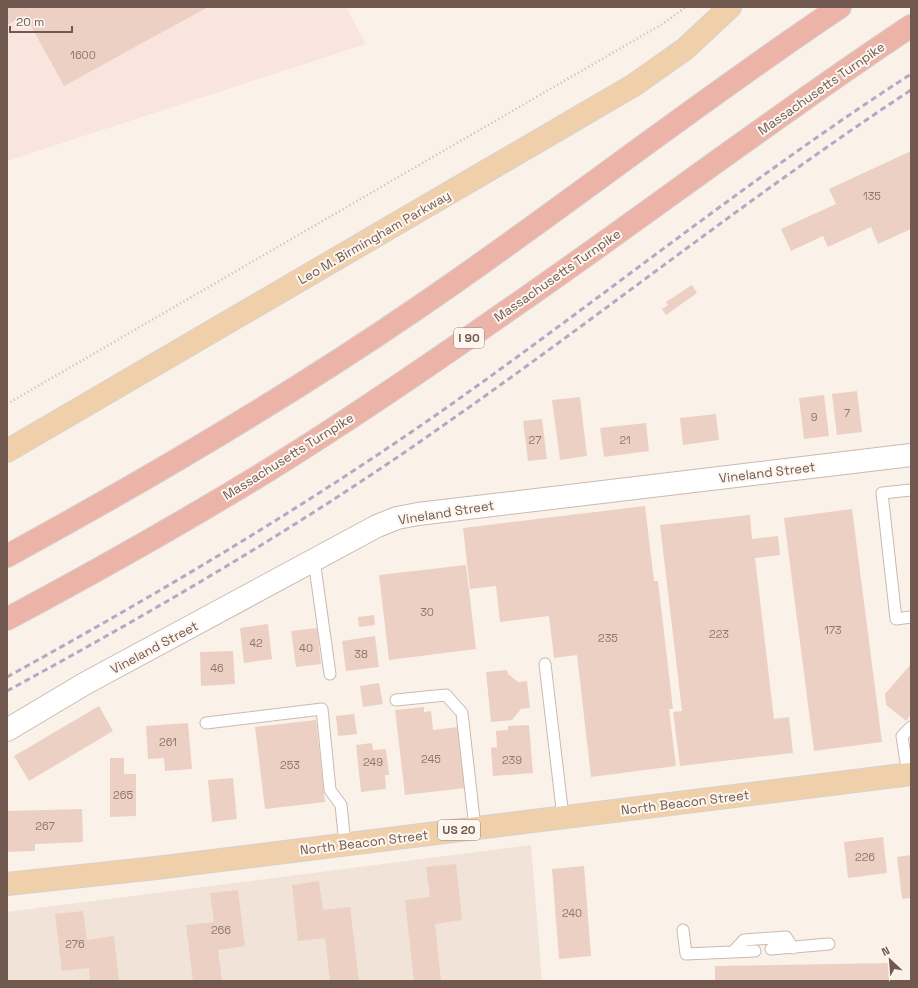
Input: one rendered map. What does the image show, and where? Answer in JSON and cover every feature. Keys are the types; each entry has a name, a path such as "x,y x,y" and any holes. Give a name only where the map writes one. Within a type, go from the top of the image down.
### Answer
{"highway":[{"path":"7,556 170,465 358,348 482,263 754,67 840,7"},
{"name":"Massachusetts Turnpike","path":"7,619 267,471 376,401 522,301 793,106 911,26"}],"main road":[{"name":"Leo M. Birmingham Parkway","path":"7,451 634,85 685,49 730,7"},
{"name":"North Beacon Street","path":"7,884 346,844 909,774"}],"street":[{"name":"Vineland Street","path":"7,730 86,683 377,526 397,518 418,514 911,455"}],"lane":[{"path":"911,490 882,494 896,619 911,617"},
{"path":"314,560 330,674"},
{"path":"545,664 562,817"},
{"path":"396,700 446,695 462,712 475,828"},
{"path":"206,723 322,709 330,790 341,805 346,844"},
{"path":"909,774 902,736 911,727"},
{"path":"683,930 686,954 756,951"},
{"path":"733,952 744,940 786,937 793,948"},
{"path":"771,950 829,944"}],"path":[{"path":"7,404 664,23 686,7"}],"shaded area":[{"path":"7,7 346,7 366,44 7,161"},
{"path":"531,845 542,981 7,981 7,912"}],"building":[{"path":"7,7 208,7 64,86 25,15 7,25"},
{"path":"911,151 911,229 878,244 871,227 828,247 823,236 791,251 781,229 836,204 829,189"},
{"path":"692,285 697,293 666,315 662,309 668,305 666,302"},
{"path":"857,391 862,432 837,435 832,394"},
{"path":"824,395 829,436 804,439 799,398"},
{"path":"580,397 587,456 560,460 552,400"},
{"path":"716,414 719,440 683,445 680,418"},
{"path":"542,419 547,459 528,461 523,421"},
{"path":"646,423 649,451 604,457 600,428"},
{"path":"645,506 654,581 658,581 673,709 669,709 676,766 591,777 577,655 554,658 549,616 500,622 496,586 470,589 463,528"},
{"path":"852,509 882,742 814,751 784,518"},
{"path":"750,515 752,539 778,536 780,555 755,558 774,719 789,717 793,753 680,766 673,712 682,711 660,525"},
{"path":"466,565 476,649 389,660 379,575"},
{"path":"374,615 375,625 359,627 358,617"},
{"path":"268,624 272,659 244,663 240,628"},
{"path":"317,628 321,664 296,667 291,631"},
{"path":"375,636 379,667 346,671 342,641"},
{"path":"233,651 235,684 201,686 200,652"},
{"path":"911,664 911,715 906,721 886,705 885,694"},
{"path":"507,670 508,674 518,682 527,681 530,708 521,709 512,720 491,722 486,672"},
{"path":"379,683 383,704 363,707 360,686"},
{"path":"99,706 113,731 29,781 14,756"},
{"path":"424,707 424,712 431,711 433,730 458,727 465,788 405,795 395,710"},
{"path":"354,714 357,734 338,736 336,716"},
{"path":"316,720 325,802 265,809 255,727"},
{"path":"188,723 192,769 165,771 164,758 148,759 146,726"},
{"path":"529,725 533,773 493,776 491,748 497,747 496,731 508,730 508,726"},
{"path":"372,743 373,750 386,749 389,775 385,775 386,789 361,792 356,745"},
{"path":"110,758 124,758 124,774 136,774 136,816 110,817"},
{"path":"233,778 237,819 212,822 208,780"},
{"path":"82,809 83,842 35,844 35,851 7,852 7,811"},
{"path":"883,837 887,873 848,878 844,842"},
{"path":"911,855 911,898 902,899 897,857"},
{"path":"456,864 462,920 435,924 441,981 414,981 405,900 430,897 426,867"},
{"path":"584,866 591,956 559,959 552,869"},
{"path":"319,881 323,910 350,907 359,981 330,981 325,938 298,941 292,885"},
{"path":"238,890 245,946 218,950 222,981 193,981 186,925 214,922 210,893"},
{"path":"83,911 87,940 114,936 119,981 90,981 89,968 62,971 55,914"},
{"path":"891,963 891,981 715,981 715,966"}],"railway":[{"path":"7,677 225,552 384,450 496,373 790,156 911,74"},
{"path":"7,691 173,598 282,532 389,463 500,385 733,214 851,130 911,90"}]}
